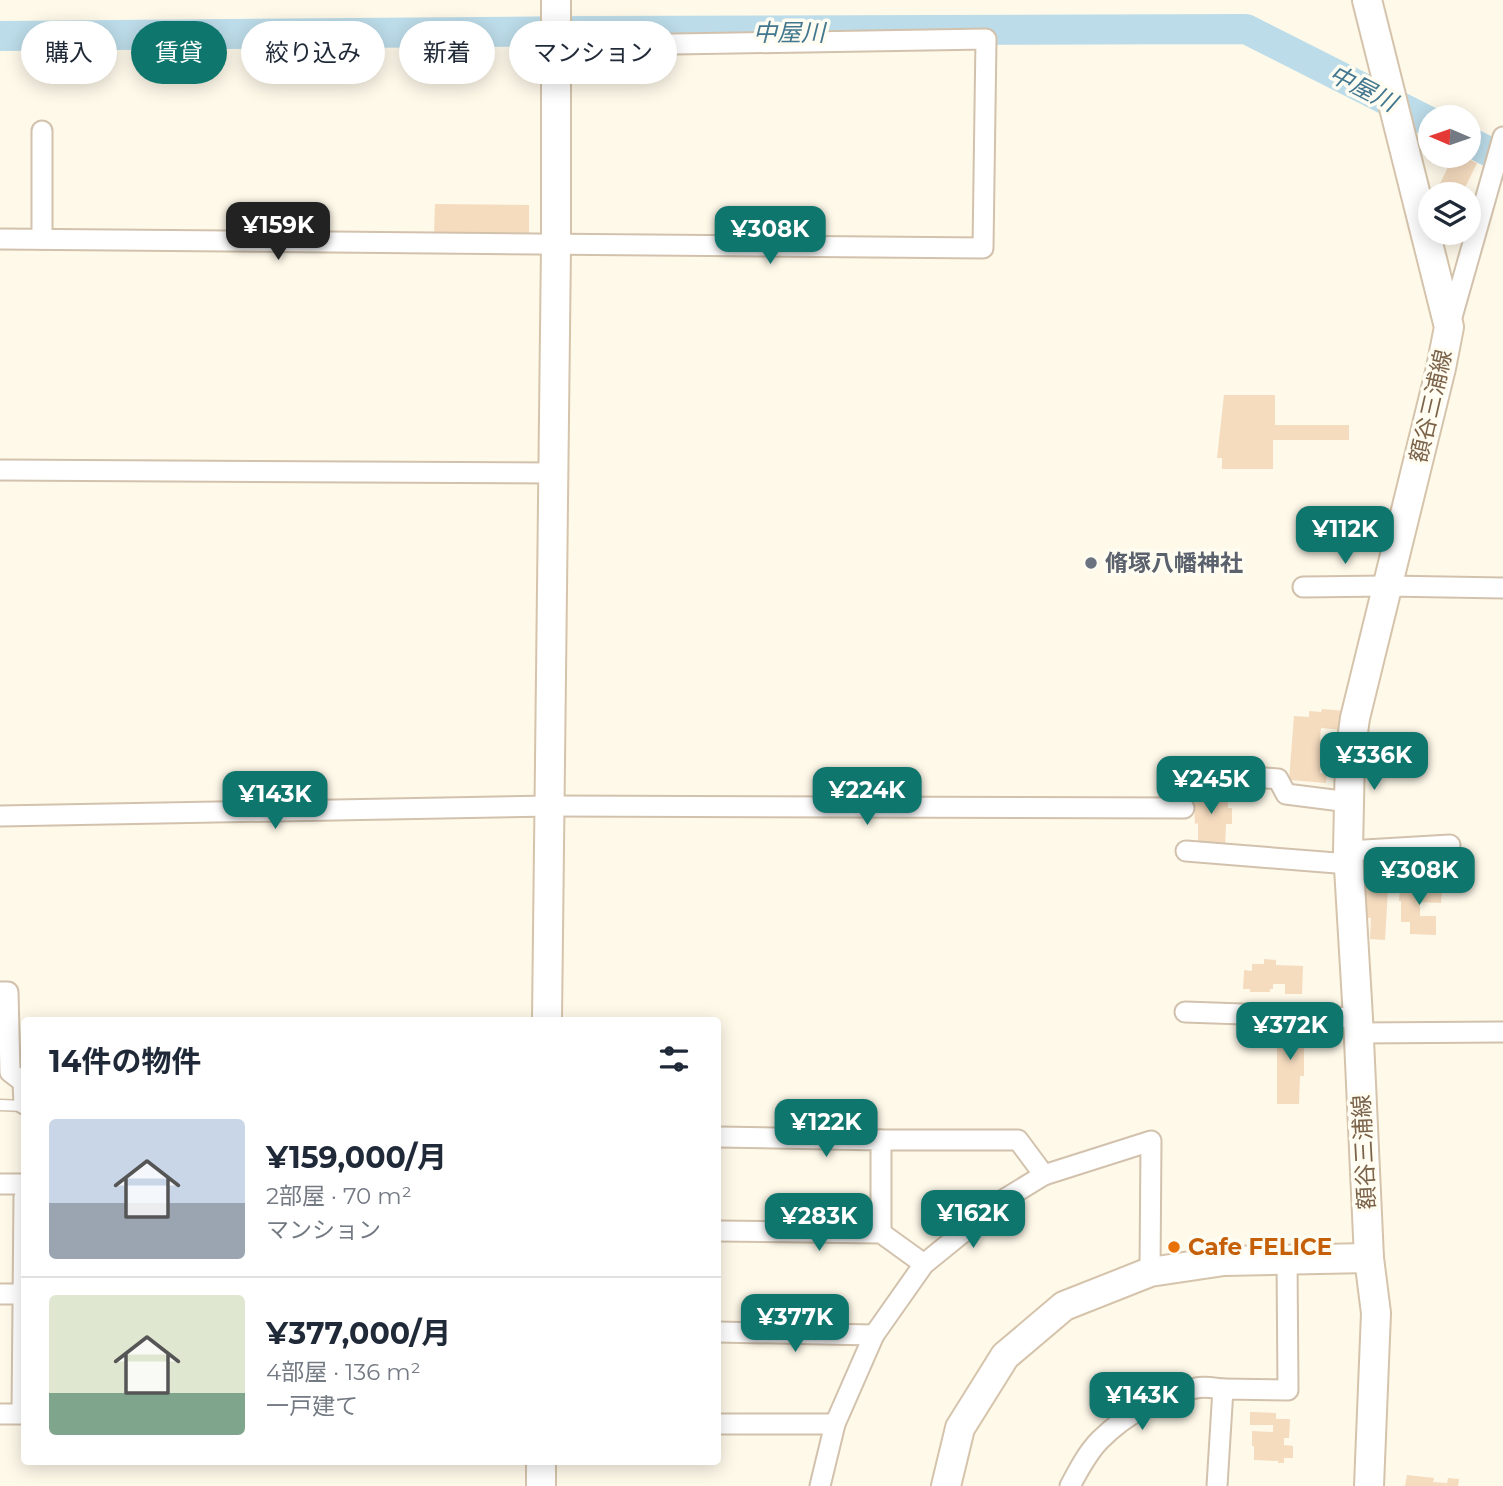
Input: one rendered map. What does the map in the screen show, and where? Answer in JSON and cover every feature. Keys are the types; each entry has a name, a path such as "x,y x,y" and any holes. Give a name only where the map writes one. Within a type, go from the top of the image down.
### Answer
{"street":[{"name":"額谷三浦線","path":"1367,0 1449,327 1355,718 1350,754 1348,857 1359,1026 1369,1258 1376,1313 1369,1486"},
{"path":"0,239 983,248 986,39 677,30"},
{"path":"547,1017 556,84"},
{"path":"42,131 42,239"},
{"path":"1449,327 1501,142"},
{"path":"0,470 553,473"},
{"path":"1303,587 1503,588"},
{"path":"1184,771 1278,779 1286,794 1349,802"},
{"path":"0,816 550,806 1184,808"},
{"path":"1186,851 1348,857 1450,845"},
{"path":"0,992 8,992 10,1072 21,1080"},
{"path":"1185,1012 1359,1026 1503,1032"},
{"path":"721,1137 1018,1140 1044,1175"},
{"path":"881,1140 881,1233"},
{"path":"820,1486 835,1424 874,1335 924,1264 1003,1200 1044,1175 1151,1141 1150,1272"},
{"path":"0,1184 21,1184"},
{"path":"721,1231 881,1233 924,1264"},
{"path":"946,1486 960,1429 1005,1356 1065,1306 1150,1272 1224,1261 1369,1258"},
{"path":"1070,1486 1099,1441 1128,1417 1151,1403 1198,1388 1288,1390 1287,1259"},
{"path":"0,1294 21,1294"},
{"path":"721,1332 874,1335"},
{"path":"1217,1486 1223,1389"},
{"path":"0,1414 21,1414"},
{"path":"721,1424 835,1424"},
{"path":"541,1465 541,1486"}],"lane":[{"path":"0,1105 21,1105"}],"building":[{"path":"1448,168 1475,168 1468,182 1441,182"},
{"path":"435,204 529,205 529,235 434,234"},
{"path":"1224,395 1275,395 1275,425 1349,425 1349,440 1273,440 1273,469 1222,469 1222,458 1217,458"},
{"path":"1322,709 1345,711 1343,730 1321,728 1320,739 1330,740 1328,766 1321,766 1320,773 1327,774 1326,783 1289,780 1294,716 1309,717 1309,711 1321,712"},
{"path":"1193,783 1211,783 1211,798 1228,798 1228,808 1232,808 1232,824 1226,824 1225,847 1198,846"},
{"path":"1377,854 1390,855 1385,940 1370,939 1371,918 1365,918 1366,904 1362,903 1363,882 1379,883 1379,875 1376,875"},
{"path":"1402,883 1437,886 1437,892 1442,892 1441,903 1420,902 1420,916 1436,916 1436,935 1410,934 1410,922 1401,922 1399,901"},
{"path":"1264,959 1276,960 1276,965 1303,966 1302,994 1285,994 1285,984 1273,984 1270,992 1250,992 1250,989 1243,989 1244,970 1252,971 1252,964 1264,964"},
{"path":"1277,1023 1304,1023 1304,1076 1300,1076 1299,1104 1277,1104"},
{"path":"1250,1412 1276,1413 1276,1419 1290,1419 1289,1438 1284,1438 1284,1445 1293,1446 1293,1458 1284,1458 1284,1463 1254,1460 1252,1431 1273,1432 1273,1425 1250,1425"},
{"path":"1407,1475 1434,1478 1433,1482 1447,1483 1448,1478 1459,1479 1458,1486 1405,1486"}],"waterway":[{"name":"中屋川","path":"0,36 1246,29 1418,116"},
{"name":"中屋川","path":"1481,148 1503,159"}],"place":[{"name":"脩塚八幡神社","path":"1091,563"},
{"name":"Cafe FELICE","path":"1174,1247"}]}
